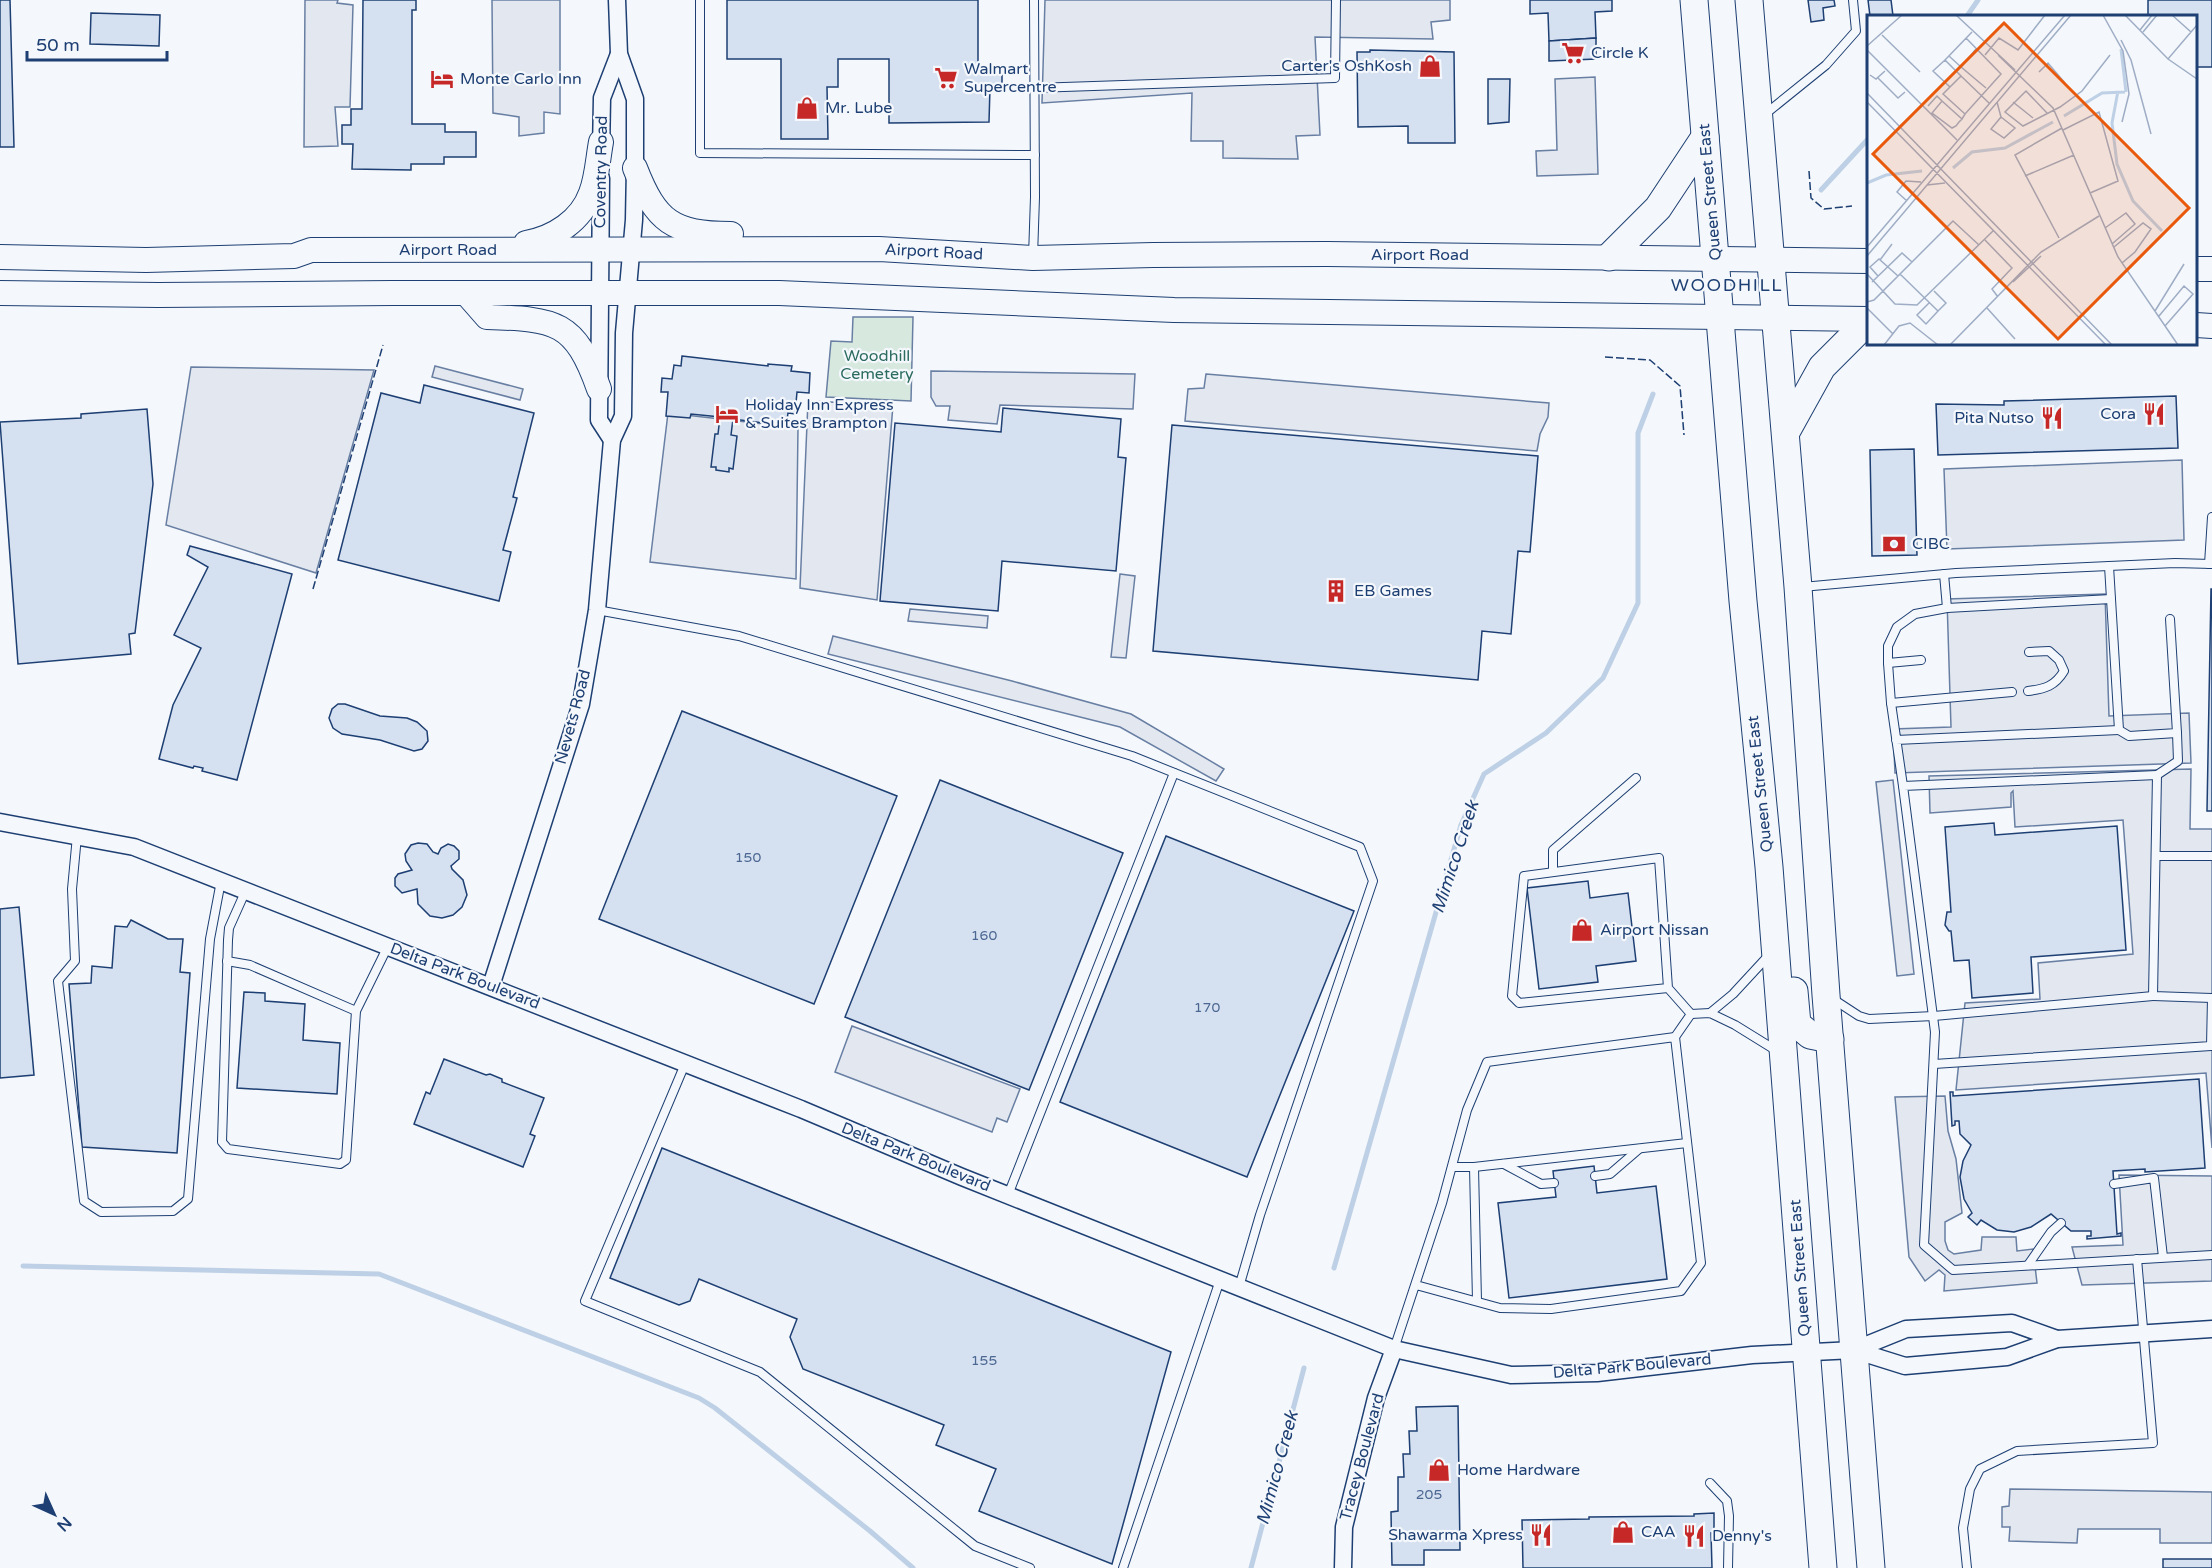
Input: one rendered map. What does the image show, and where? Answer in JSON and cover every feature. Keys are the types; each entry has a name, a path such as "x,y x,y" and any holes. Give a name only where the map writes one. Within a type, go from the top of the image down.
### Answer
{"main road":[{"name":"Queen Street East","path":"1694,0 1743,601 1775,950 1823,1568"},
{"path":"1749,0 1786,432 1826,995 1871,1568"},
{"path":"1609,257 1658,208 1705,137"},
{"path":"491,250 538,241 568,224 579,213 592,192 601,142"},
{"path":"635,168 651,203 668,221 685,230 710,234 747,235 772,249"},
{"name":"Airport Road","path":"0,257 146,260 294,256 311,250 879,249 1033,258 1327,254 1867,261"},
{"path":"0,293 158,295 779,293 1259,312 1720,316 1867,320"},
{"path":"466,293 488,317 528,318 565,331 577,342 589,359 599,389"},
{"path":"1786,432 1822,367 1867,322"},
{"path":"2197,325 2212,326"},
{"path":"1775,950 1791,964 1797,1024 1810,1035 1830,1039"}],"street":[{"name":"Coventry Road","path":"617,0 619,54 635,99 632,249 627,293"},
{"name":"Coventry Road","path":"600,293 602,98 619,54"},
{"path":"600,293 599,420 612,440"},
{"name":"Nevets Road","path":"491,986 581,704 597,610 612,440 623,416 627,293"},
{"name":"Delta Park Boulevard","path":"0,822 134,847 491,986 1394,1349 1511,1375 1597,1373 1709,1359 1854,1350"},
{"path":"1854,1350 1906,1329 2012,1323 2057,1340"},
{"path":"1854,1350 1905,1366 2007,1357 2057,1340 2212,1329"},
{"name":"Tracey Boulevard","path":"1343,1568 1344,1527 1377,1398 1394,1349"}],"lane":[{"path":"699,0 700,153 1035,155"},
{"path":"1033,258 1034,0"},
{"path":"1034,88 1335,78 1336,0"},
{"path":"1759,119 1826,65 1856,31 1853,0"},
{"path":"1798,587 1944,574 2175,563 2211,564 2212,517"},
{"path":"2109,566 2119,730"},
{"path":"1944,574 1947,608"},
{"path":"2110,599 1947,608 1915,614 1897,627 1888,646 1891,703 1934,1016 1934,1064 1924,1245 1953,1270 2212,1255"},
{"path":"597,610 739,636 1132,756 1360,847 1373,881 1260,1215 1239,1287"},
{"path":"1903,786 2157,775 2178,761 2170,619"},
{"path":"2028,691 2044,689 2057,682 2064,671 2059,660 2049,651 2030,652"},
{"path":"1888,663 1922,660"},
{"path":"1891,703 2012,692"},
{"path":"1896,740 2119,730 2129,736 2177,733"},
{"path":"1008,1195 1174,772"},
{"path":"2153,996 2157,775"},
{"path":"1553,872 1553,850 1636,778"},
{"path":"77,836 72,889 75,962 58,981 84,1201 101,1212 173,1211 188,1199 210,939 220,881"},
{"path":"2156,856 2212,856"},
{"path":"1668,988 1519,1004 1512,996 1524,876 1659,858 1668,988 1691,1014"},
{"path":"246,890 230,928 226,961 222,1142 228,1149 340,1164 346,1160 357,1011 388,946"},
{"path":"1710,1013 1733,994 1775,950"},
{"path":"226,961 250,965 357,1011"},
{"path":"1826,995 1858,1016 1869,1018 1934,1016 2153,996 2212,998 2212,1056"},
{"path":"1691,1014 1710,1013 1736,1025 1783,1054"},
{"path":"1416,1285 1500,1308 1551,1309 1681,1291 1701,1263 1675,1037 1691,1014"},
{"path":"1394,1349 1453,1167 1467,1110 1487,1062 1675,1037"},
{"path":"1934,1064 2212,1046"},
{"path":"685,1064 585,1301 760,1372 975,1546 1030,1568"},
{"path":"1453,1167 1504,1164 1687,1143"},
{"path":"1595,1176 1610,1174 1640,1149"},
{"path":"1504,1164 1541,1184 1554,1183"},
{"path":"1474,1167 1477,1301"},
{"path":"2114,1184 2154,1178 2163,1257"},
{"path":"2028,1265 2051,1232 2061,1223"},
{"path":"1967,1568 1963,1528 1970,1489 1980,1469 2017,1451 2153,1443 2137,1259"},
{"path":"1123,1568 1220,1280"},
{"path":"1710,1483 1727,1501 1728,1568"}],"green space":[{"name":"Woodhill Cemetery","path":"853,317 913,317 911,401 826,397 831,341 852,342"}],"shaded area":[{"path":"305,0 338,0 337,3 353,5 350,107 335,107 338,146 304,147"},
{"path":"492,0 560,0 560,114 544,112 544,133 519,136 519,117 493,113"},
{"path":"1045,0 1450,0 1450,20 1431,22 1433,39 1315,37 1320,135 1296,136 1298,159 1223,158 1223,141 1191,141 1192,93 1042,103"},
{"path":"1595,77 1598,174 1537,176 1536,151 1557,150 1555,79"},
{"path":"435,366 523,389 520,400 432,377"},
{"path":"191,367 374,370 316,573 166,525"},
{"path":"931,371 1135,374 1133,409 1000,405 997,424 948,420 950,406 936,406 931,397"},
{"path":"1206,374 1549,403 1548,417 1540,434 1537,451 1185,421 1188,389 1204,388"},
{"path":"808,401 893,405 877,600 800,588"},
{"path":"668,413 798,428 796,579 650,562"},
{"path":"2182,460 2184,540 1947,549 1944,469"},
{"path":"1120,574 1135,576 1126,658 1111,657"},
{"path":"2105,594 2109,716 2189,713 2191,763 1895,773 1893,729 1951,727 1947,599"},
{"path":"910,609 988,616 987,628 908,621"},
{"path":"833,636 1131,714 1224,769 1216,781 1120,727 828,654"},
{"path":"2191,769 2190,829 2212,829 2212,1148 2206,1073 1956,1090 1965,1003 2040,999 2038,963 2133,954 2123,820 2015,827 2013,791 2011,807 1930,813 1929,776"},
{"path":"1893,780 1914,974 1897,976 1876,782"},
{"path":"852,1026 1020,1089 1007,1122 997,1118 992,1132 835,1072"},
{"path":"1945,1096 1948,1131 1956,1159 1962,1213 1945,1222 1945,1241 1948,1250 1954,1254 1981,1250 1982,1237 2016,1237 2017,1251 2033,1249 2037,1283 1944,1291 1945,1275 1939,1270 1925,1281 1909,1257 1895,1097"},
{"path":"2119,1175 2212,1176 2212,1281 2082,1285 2072,1247 2123,1245"},
{"path":"2010,1489 2212,1492 2212,1543 2160,1543 2160,1529 2078,1529 2077,1543 2009,1541 2010,1527 2002,1527 2002,1507 2009,1506"}],"building":[{"path":"0,0 10,0 14,147 0,147"},
{"path":"363,0 416,0 416,10 412,10 412,124 445,124 445,132 476,132 476,157 444,157 444,164 411,164 411,170 352,169 353,144 342,144 342,125 351,125 351,109 362,109"},
{"name":"Walmart Supercentre","path":"727,0 978,0 978,68 1002,68 1002,88 990,88 989,122 889,123 889,59 838,59 838,87 827,87 828,139 781,139 781,59 727,59"},
{"path":"1530,0 1612,0 1612,11 1595,12 1596,38 1549,41 1548,13 1530,14"},
{"path":"1808,0 1834,0 1835,6 1823,8 1824,20 1811,22"},
{"path":"1868,0 1891,0 1893,15 1870,15"},
{"path":"2148,0 2212,0 2212,67 2197,67 2197,15 2148,15"},
{"path":"91,13 160,15 159,46 90,44"},
{"name":"Circle K","path":"1596,38 1596,59 1549,61 1549,41"},
{"path":"1370,50 1454,52 1455,143 1408,143 1408,126 1358,127 1357,52 1370,52"},
{"path":"1488,79 1510,79 1509,122 1488,124"},
{"name":"Holiday Inn Express & Suites Brampton","path":"682,356 768,366 768,364 792,366 791,371 810,373 809,393 797,392 795,414 788,413 786,426 733,419 731,435 737,436 733,469 729,468 729,472 716,470 716,467 711,467 715,434 718,434 720,417 691,414 690,418 666,416 668,392 661,392 662,378 672,379 674,365 681,366"},
{"path":"424,385 534,413 513,497 517,498 503,550 511,552 499,601 338,560 381,393 420,403"},
{"path":"2176,396 2178,448 1938,455 1936,404 2004,405 2004,401"},
{"path":"1003,408 1121,419 1118,457 1126,458 1116,571 1002,561 998,611 880,601 895,423 1001,432"},
{"path":"147,409 153,484 135,633 129,634 131,654 18,664 0,422 81,418 81,414"},
{"name":"EB Games","path":"1172,425 1538,456 1530,552 1518,551 1511,634 1482,631 1478,680 1153,651"},
{"path":"1914,449 1917,555 1872,556 1870,450"},
{"path":"190,546 292,574 237,780 202,771 203,768 194,766 193,768 159,759 173,705 201,648 174,635 208,567 187,555"},
{"path":"2211,589 2212,811 2207,811"},
{"path":"338,704 345,704 380,716 407,718 417,722 427,731 428,741 422,749 414,751 380,740 342,734 333,728 329,718 332,709"},
{"path":"682,711 897,796 814,1004 599,919"},
{"path":"940,780 1123,853 1029,1090 845,1017"},
{"path":"1994,823 1995,835 2117,826 2126,950 2031,957 2033,993 1972,998 1969,960 1954,961 1951,931 1945,925 1947,912 1951,912 1945,827"},
{"path":"1166,836 1354,911 1247,1177 1060,1102"},
{"path":"427,844 433,852 438,854 441,848 448,844 459,851 459,859 451,866 463,880 467,895 462,907 453,915 442,918 430,916 418,904 417,889 402,893 395,886 395,878 398,874 412,870 406,861 405,854 411,845"},
{"name":"Airport Nissan","path":"1588,881 1590,898 1628,893 1636,961 1596,966 1598,982 1539,989 1527,888"},
{"path":"19,907 34,1075 0,1078 0,909"},
{"path":"131,920 168,939 183,939 180,972 190,973 177,1153 82,1147 69,984 91,983 92,966 112,968 115,926 127,927"},
{"path":"244,992 265,993 265,1001 305,1004 303,1040 340,1043 337,1094 237,1088"},
{"path":"444,1059 486,1075 490,1074 502,1079 502,1082 544,1098 530,1134 535,1136 523,1167 414,1124 426,1092 430,1094"},
{"path":"2199,1079 2205,1168 2145,1172 2145,1169 2113,1171 2117,1234 2121,1233 2121,1236 2087,1239 2087,1236 2091,1236 2091,1231 2071,1231 2051,1214 2031,1227 2014,1232 1997,1230 1981,1220 1977,1225 1968,1217 1972,1213 1964,1199 1960,1177 1963,1161 1971,1145 1960,1134 1959,1121 1955,1121 1955,1125 1952,1126 1950,1092 1953,1092 1953,1096"},
{"path":"662,1148 1171,1352 1112,1564 979,1511 996,1469 936,1445 944,1425 803,1369 790,1337 797,1319 699,1279 690,1301 679,1305 610,1278"},
{"path":"1594,1166 1597,1193 1656,1186 1667,1279 1509,1298 1498,1203 1556,1197 1553,1171"},
{"path":"1458,1406 1460,1550 1424,1550 1424,1565 1392,1565 1391,1512 1398,1511 1398,1477 1404,1477 1403,1454 1410,1454 1409,1431 1417,1431 1416,1407"},
{"path":"1714,1513 1714,1533 1711,1533 1712,1568 1523,1568 1522,1520 1694,1516 1694,1514"},
{"path":"2163,1559 2212,1559 2212,1568 2163,1568"}],"waterway":[{"name":"Mimico Creek","path":"1968,15 1978,0"},
{"name":"Mimico Creek","path":"1821,190 1867,140"},
{"name":"Mimico Creek","path":"1334,1268 1461,825 1484,774 1546,733 1603,678 1638,603 1638,433 1653,394"},
{"path":"23,1266 379,1274 699,1398 715,1408 870,1531 913,1568"},
{"name":"Mimico Creek","path":"1251,1568 1304,1368"}],"fence":[{"path":"1809,171 1811,198 1824,209 1852,206"},
{"path":"313,589 383,345"},
{"path":"1605,357 1650,360 1680,386 1684,435"}],"place":[{"name":"Circle K","path":"1573,53"},
{"name":"Carter's OshKosh","path":"1430,66"},
{"name":"Walmart Supercentre","path":"946,78"},
{"name":"Monte Carlo Inn","path":"442,79"},
{"name":"Mr. Lube","path":"807,108"},
{"name":"Holiday Inn Express & Suites Brampton","path":"727,414"},
{"name":"Cora","path":"2154,414"},
{"name":"Pita Nutso","path":"2052,418"},
{"name":"CIBC","path":"1894,544"},
{"name":"EB Games","path":"1336,591"},
{"name":"Airport Nissan","path":"1582,930"},
{"name":"Home Hardware","path":"1439,1470"},
{"name":"CAA","path":"1623,1532"},
{"name":"Shawarma Xpress","path":"1541,1535"},
{"name":"Denny's","path":"1694,1536"}],"district":[{"name":"WOODHILL","path":"1727,285"}]}
